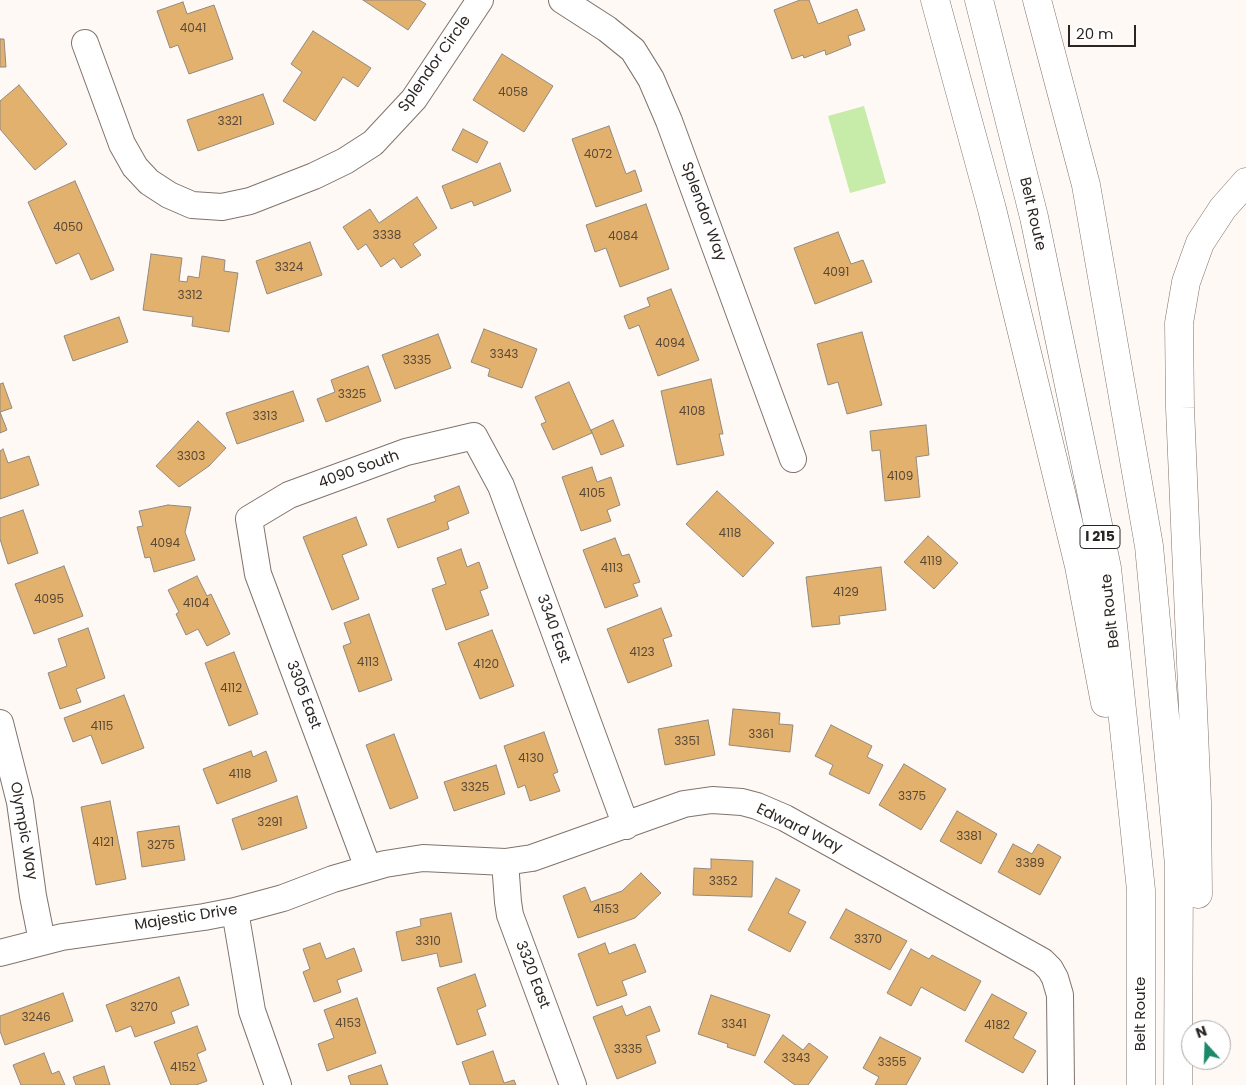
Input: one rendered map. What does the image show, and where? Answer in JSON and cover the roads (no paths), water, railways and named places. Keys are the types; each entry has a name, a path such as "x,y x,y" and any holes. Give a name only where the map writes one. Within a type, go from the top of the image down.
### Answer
{"highway":[{"path":"935,0 992,209 1079,566 1141,890"},
{"name":"Belt Route","path":"979,0 1034,217 1107,568 1141,890 1141,1085"},
{"path":"1037,0 1086,185 1149,546 1179,864 1178,1085"},
{"path":"1194,1020 1197,955 1197,802 1180,408 1179,323 1186,282 1200,243 1223,208 1246,182"},
{"path":"1191,1085 1192,1070"}],"street":[{"name":"Splendor Circle","path":"85,43 122,144 135,167 149,182 169,195 192,205 222,207 250,201 314,176 373,143 414,99 480,0"},
{"name":"Splendor Way","path":"572,3 633,50 651,79 669,121 793,460"},
{"name":"4090 South","path":"249,519 290,495 406,452 474,436"},
{"name":"3340 East","path":"474,436 501,486 626,826"},
{"name":"3305 East","path":"249,519 258,574 368,868"},
{"name":"Olympic Way","path":"0,723 20,802 33,896 42,941"},
{"name":"Edward Way","path":"368,868 423,858 505,862 532,858 684,804 727,800 757,806 785,818 1033,956 1050,969 1058,986 1061,1003 1061,1085"},
{"name":"3320 East","path":"505,862 506,890 510,915 573,1085"},
{"name":"Majestic Drive","path":"0,953 42,941 82,933 204,917 235,911 283,898 368,868"},
{"path":"235,911 252,1011 278,1085"}]}
